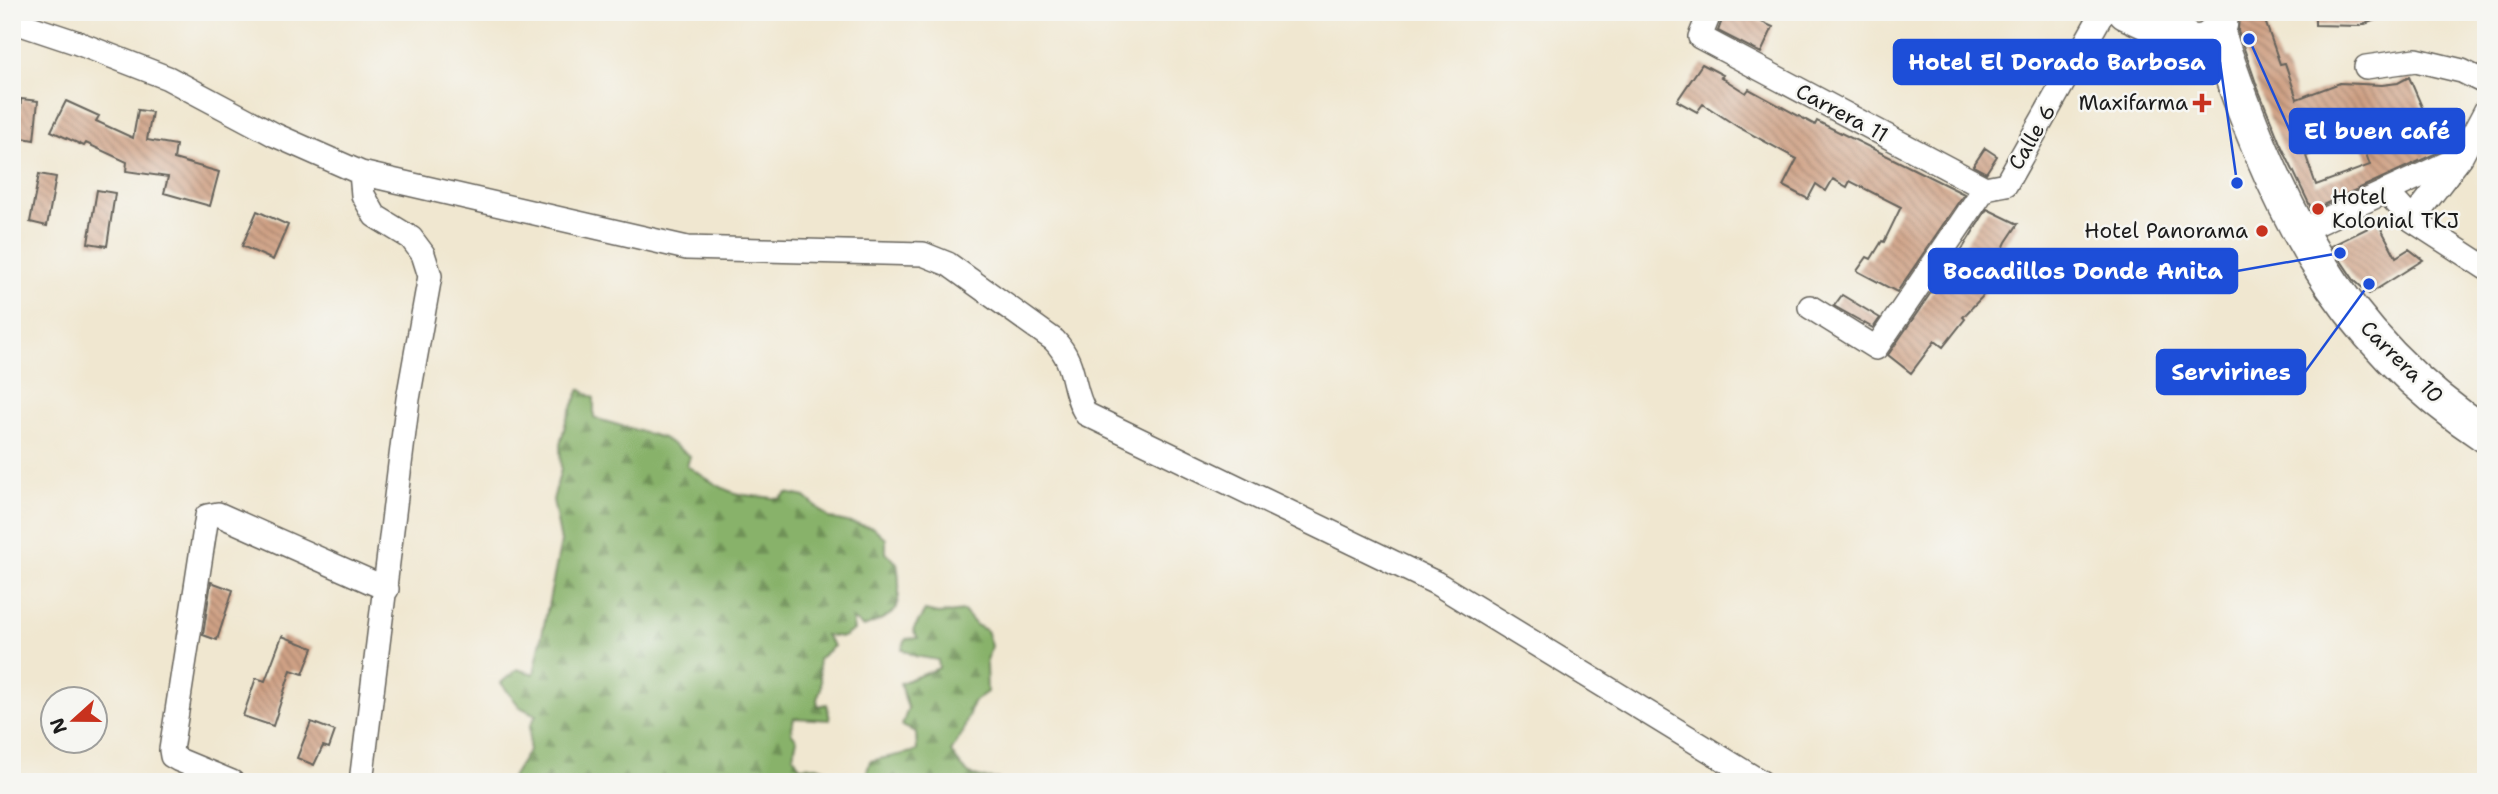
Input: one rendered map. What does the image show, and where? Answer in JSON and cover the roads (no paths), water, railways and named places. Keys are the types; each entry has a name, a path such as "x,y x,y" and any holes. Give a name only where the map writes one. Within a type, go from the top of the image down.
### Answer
{"highway":[{"name":"Carrera 10","path":"2129,13 2198,28 2237,91 2275,186 2320,269 2372,337 2434,397 2486,435"}],"street":[{"name":"Carrera 11","path":"1710,12 1700,37 1985,188"},
{"name":"Calle 6","path":"1810,307 1876,348 1985,188 2006,184 2129,13"},
{"path":"12,21 168,78 275,135 361,173 687,248 923,254 948,264 1065,351 1071,364 1079,402 1086,414 1436,583 1761,782"},
{"path":"2366,67 2416,60 2462,71 2486,83"},
{"path":"2412,220 2461,156 2486,110"},
{"path":"2298,232 2461,156"},
{"path":"361,173 363,195 375,216 411,238 423,254 430,276 408,399 362,782"},
{"path":"2386,191 2412,220 2486,268"},
{"path":"232,782 179,760 172,755 171,750 207,516 218,514 387,589"}],"place":[{"name":"El buen café","path":"2249,39"},
{"name":"Maxifarma","path":"2202,103"},
{"name":"Hotel El Dorado Barbosa","path":"2237,183"},
{"name":"Hotel Kolonial TKJ","path":"2318,209"},
{"name":"Hotel Panorama","path":"2262,231"},
{"name":"Bocadillos Donde Anita","path":"2340,253"},
{"name":"Servirines","path":"2369,284"}]}
